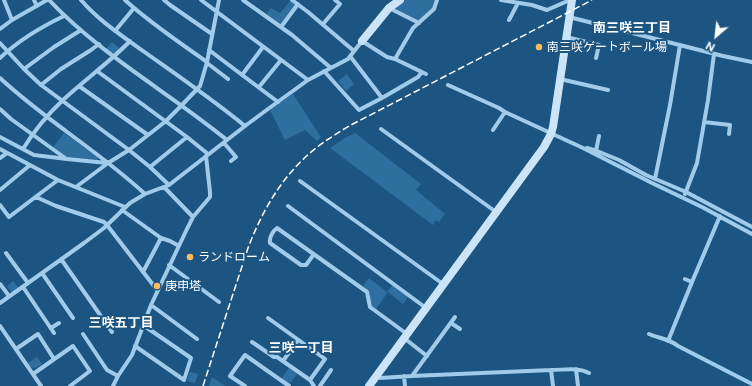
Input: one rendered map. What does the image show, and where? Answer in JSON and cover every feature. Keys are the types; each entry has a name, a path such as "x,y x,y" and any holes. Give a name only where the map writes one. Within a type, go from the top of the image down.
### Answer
{"street":[{"path":"4,0 12,20"},
{"path":"34,0 37,6"},
{"path":"0,29 12,20 48,0 64,16 114,57 209,125 225,141 236,157 231,161"},
{"path":"81,0 115,31 226,110 245,126"},
{"path":"125,0 228,79"},
{"path":"164,0 212,34"},
{"path":"201,0 308,80"},
{"path":"76,187 108,163 129,150 166,121 197,89 202,82 207,63 219,0"},
{"path":"242,0 281,27 331,68"},
{"path":"292,0 354,51"},
{"path":"323,24 340,4 335,0"},
{"path":"0,303 84,243 107,225 130,203 145,194 169,185 225,141 308,80 348,59 389,8 400,0"},
{"path":"395,59 412,28 434,9 437,0"},
{"path":"501,0 532,5 548,10 571,0"},
{"path":"370,385 544,147 551,134 571,0"},
{"path":"509,20 518,3"},
{"path":"281,27 298,4"},
{"path":"115,31 134,8"},
{"path":"389,8 419,23"},
{"path":"0,58 7,51 46,24 64,16"},
{"path":"569,17 714,54 752,62"},
{"path":"24,69 54,47 81,30"},
{"path":"566,37 599,45 596,58"},
{"path":"23,149 32,134 62,101 114,57 130,41"},
{"path":"324,71 359,110 424,73 387,56 362,41"},
{"path":"0,43 41,85 129,150 169,185"},
{"path":"41,85 99,44"},
{"path":"655,179 680,45"},
{"path":"242,74 263,47"},
{"path":"209,50 278,102"},
{"path":"683,198 697,164 714,54"},
{"path":"350,56 382,98"},
{"path":"259,87 281,60"},
{"path":"97,71 187,137 207,155 210,192 210,196 193,217 150,305 130,358 113,386"},
{"path":"0,78 17,94 126,176 145,194"},
{"path":"560,79 608,90"},
{"path":"448,85 583,148 720,216 752,234"},
{"path":"79,86 148,135"},
{"path":"0,109 11,119 67,159"},
{"path":"493,130 505,112"},
{"path":"704,122 730,125 729,134"},
{"path":"381,129 496,212"},
{"path":"596,151 599,136"},
{"path":"0,137 34,155 108,163"},
{"path":"150,167 187,137"},
{"path":"583,148 587,148 619,160 640,172 686,192 752,227"},
{"path":"0,149 58,180 124,209 161,238 179,246"},
{"path":"0,158 7,153"},
{"path":"0,190 30,165"},
{"path":"639,177 640,172"},
{"path":"0,205 9,217 58,180"},
{"path":"300,181 443,285"},
{"path":"164,187 193,217"},
{"path":"36,197 56,206 104,222 157,290"},
{"path":"288,206 426,308"},
{"path":"668,341 720,216"},
{"path":"314,254 306,265 301,266 270,243 273,231 277,228 314,254 367,292 370,307 427,356"},
{"path":"143,272 161,238"},
{"path":"6,253 28,283"},
{"path":"61,259 112,332"},
{"path":"169,266 219,302"},
{"path":"42,273 73,318"},
{"path":"684,279 692,282"},
{"path":"0,284 9,296"},
{"path":"23,287 54,333"},
{"path":"150,305 197,339"},
{"path":"412,376 455,317"},
{"path":"268,318 325,359 310,380"},
{"path":"51,328 59,323"},
{"path":"451,323 460,329"},
{"path":"135,346 184,380 191,358 143,325"},
{"path":"0,326 41,386"},
{"path":"16,349 38,334 54,359"},
{"path":"83,334 107,370 118,376"},
{"path":"649,334 668,341 752,384"},
{"path":"283,361 298,340"},
{"path":"252,342 310,380 314,386"},
{"path":"33,374 73,346 90,371 70,386"},
{"path":"245,386 230,376 245,354 289,386"},
{"path":"376,376 380,378 576,369 589,373"},
{"path":"576,369 578,386"},
{"path":"320,386 331,370"},
{"path":"551,370 553,386"},
{"path":"404,376 405,386"}],"shaded area":[{"path":"406,0 435,0 433,8 419,21 395,9"},
{"path":"290,1 295,6 282,24 266,14 271,8 280,13"},
{"path":"112,42 120,49 115,54 106,49"},
{"path":"347,74 354,84 346,91 338,81"},
{"path":"293,94 321,137 317,141 305,130 285,140 270,110"},
{"path":"64,133 98,157 97,160 66,157 53,147"},
{"path":"355,133 421,184 416,190 445,214 439,222 436,220 433,225 330,148"},
{"path":"369,278 387,292 393,285 408,297 403,304 388,292 376,309 372,306 368,291 363,286"},
{"path":"13,281 19,288 12,293 7,286"},
{"path":"37,357 42,364 36,368 31,367 28,363"},
{"path":"289,368 297,374 289,385 281,379"},
{"path":"190,372 198,374 195,383 187,381"},
{"path":"212,377 225,386 209,386"}],"railway":[{"path":"203,386 254,232 278,189 311,152 351,125 592,0"}],"place":[{"name":"南三咲ゲートボール場","path":"539,47"},
{"name":"ランドローム","path":"190,257"},
{"name":"庚申塔","path":"157,286"}],"district":[{"name":"南三咲三丁目","path":"632,28"},
{"name":"三咲五丁目","path":"121,323"},
{"name":"三咲一丁目","path":"301,348"}]}
